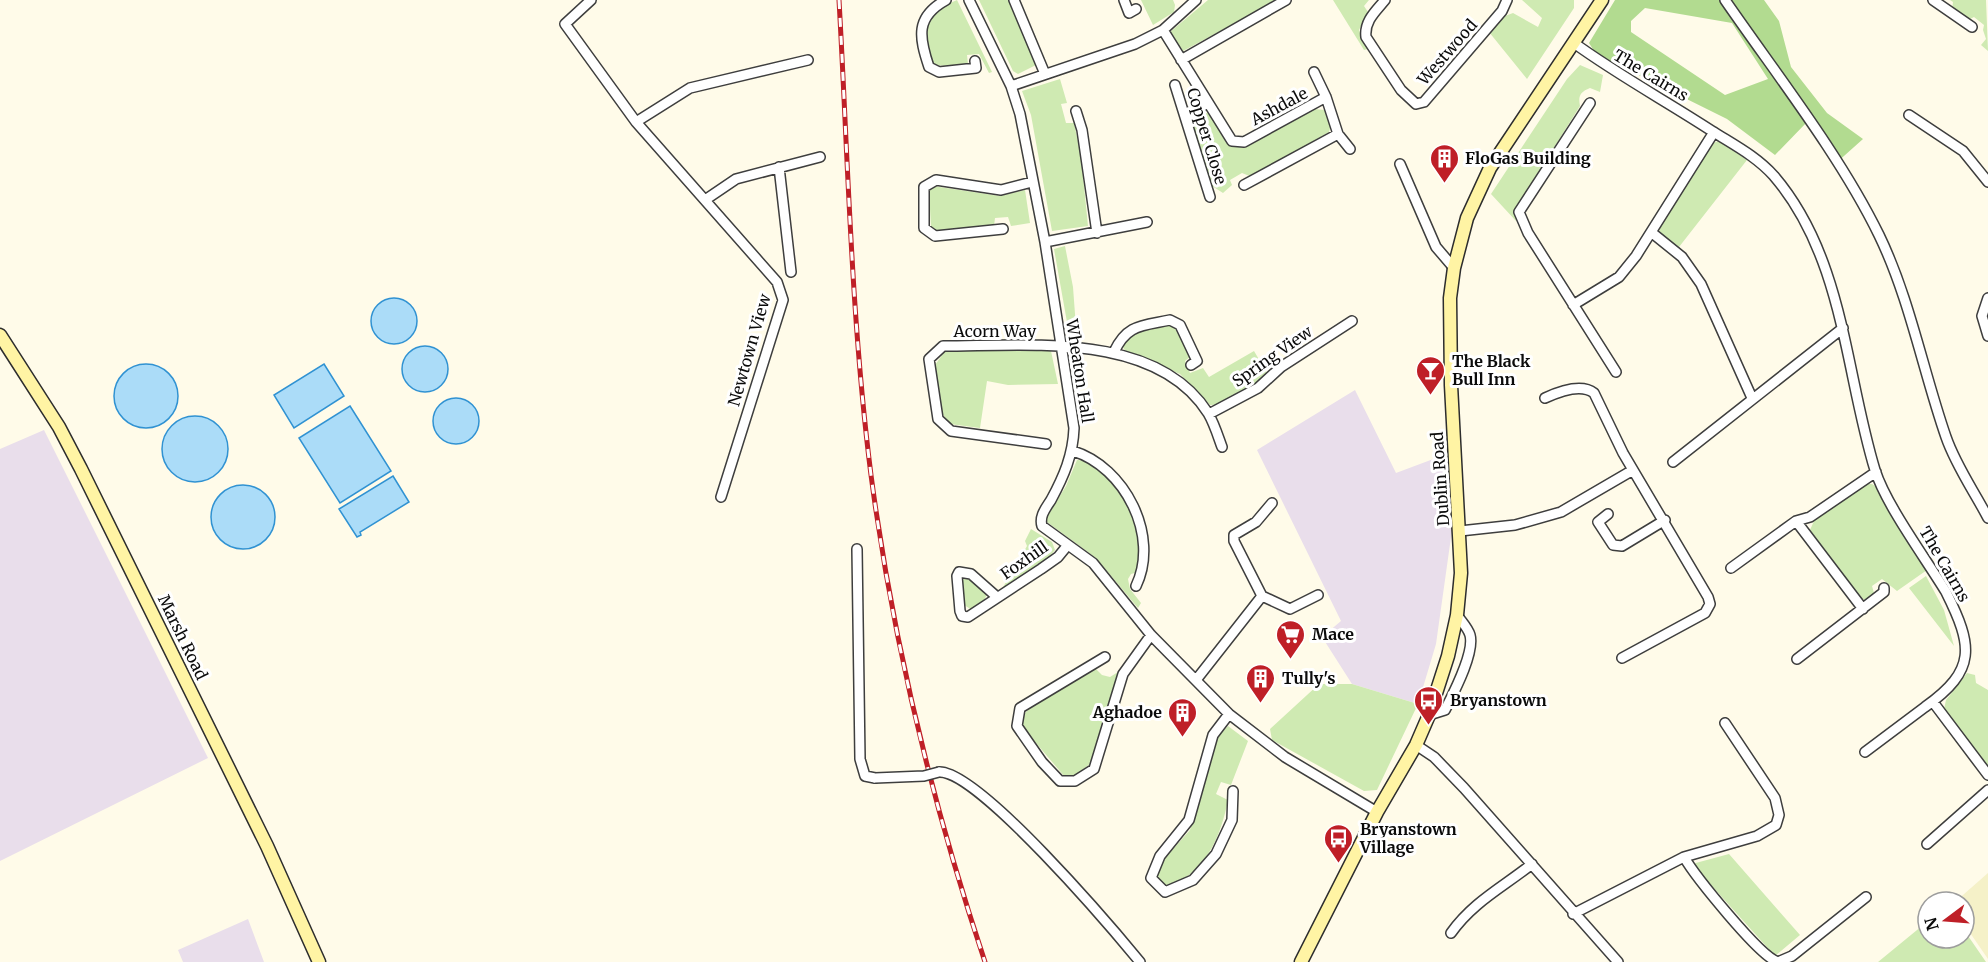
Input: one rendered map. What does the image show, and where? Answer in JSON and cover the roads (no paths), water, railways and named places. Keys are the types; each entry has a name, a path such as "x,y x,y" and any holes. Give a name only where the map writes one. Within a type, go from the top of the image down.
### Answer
{"main road":[{"name":"Dublin Road","path":"1301,962 1377,812 1416,745 1429,715 1448,656 1457,615 1460,531 1450,385 1450,298 1454,268 1467,218 1490,168 1602,0"},
{"name":"Marsh Road","path":"0,335 58,427 81,469 262,836 319,962"}],"street":[{"name":"Newtown View","path":"591,0 565,24 636,122 777,282 783,300 721,497"},
{"path":"946,0 932,8 922,24 923,50 929,67 939,72 976,68 975,61"},
{"name":"Wheaton Hall","path":"969,0 1011,86 1020,114 1044,242 1074,428 1073,451 1040,520 1042,526 1093,563 1151,635 1229,714 1286,757 1377,812"},
{"path":"1014,0 1045,74"},
{"path":"1124,0 1130,13 1136,9"},
{"path":"1178,0 1186,8"},
{"path":"1011,86 1135,44 1163,30 1196,0"},
{"path":"1181,60 1286,0"},
{"name":"Westwood","path":"1385,0 1369,20 1365,28 1366,37 1401,90 1416,104 1424,102 1502,11 1508,0"},
{"path":"1725,0 1807,118 1879,236 1896,273 1947,440 1988,518"},
{"path":"1933,0 1972,27"},
{"name":"Ashdale","path":"1163,30 1232,141 1244,142 1326,98 1338,135"},
{"name":"The Cairns","path":"1574,43 1606,66 1659,96 1754,157 1788,195 1805,222 1821,258 1843,328 1876,472 1947,592 1964,636 1965,659 1960,675 1949,690 1865,752"},
{"path":"636,122 690,88 808,60"},
{"path":"1314,72 1326,98"},
{"name":"Copper Close","path":"1175,85 1210,196"},
{"path":"1186,115 1208,103"},
{"path":"1590,103 1519,212 1528,234 1616,372"},
{"path":"1076,111 1082,130 1097,233"},
{"path":"1909,115 1963,151 1988,182"},
{"path":"1574,305 1619,277 1652,232 1714,132"},
{"path":"1244,185 1338,135 1350,149"},
{"path":"705,200 736,179 820,157"},
{"path":"1400,164 1436,247 1454,268"},
{"path":"779,167 791,272"},
{"path":"1003,229 935,236 924,228 924,187 936,180 1001,190 1032,182"},
{"path":"1044,242 1147,222"},
{"path":"1652,232 1682,257 1701,284 1752,398"},
{"path":"1988,298 1982,316 1988,336"},
{"path":"1114,352 1122,336 1131,329 1170,320 1180,325 1197,361 1191,365"},
{"name":"Spring View","path":"1209,414 1258,388 1281,367 1352,321"},
{"path":"1673,462 1843,328"},
{"name":"Acorn Way","path":"1046,444 951,431 938,418 929,359 943,346 1061,347"},
{"path":"1061,347 1092,348 1114,352 1167,373 1190,390 1209,414 1222,447"},
{"path":"1545,398 1572,389 1589,389 1594,393 1633,470 1665,520 1708,597 1708,609 1700,616 1622,658"},
{"path":"1073,451 1089,456 1101,464 1116,480 1137,518 1146,549 1144,570 1136,586"},
{"path":"1460,531 1515,525 1561,512 1633,470"},
{"path":"1731,568 1796,521 1822,509 1876,472"},
{"path":"1272,503 1256,522 1234,535 1234,541 1262,596 1290,609 1318,595"},
{"path":"1608,514 1598,522 1613,545 1623,546 1665,520"},
{"path":"1796,521 1863,609"},
{"name":"Foxhill","path":"997,597 971,574 959,572 957,593 962,616 973,614 1058,557 1067,546"},
{"path":"857,549 860,759 865,776 875,778 924,776 939,772 957,777 1000,812 1061,872 1140,962"},
{"path":"1797,659 1884,592 1884,588"},
{"path":"1196,680 1262,596"},
{"path":"1429,715 1445,710 1462,672 1470,633 1457,615"},
{"path":"1105,657 1020,708 1017,726 1042,762 1060,781 1075,781 1094,769 1123,674 1151,635"},
{"path":"1933,702 1988,775"},
{"path":"1229,714 1214,735 1190,820 1160,856 1151,878 1156,886 1165,892 1193,880 1216,854 1232,820 1233,791"},
{"path":"1573,914 1683,857 1773,829 1779,820 1775,798 1725,723"},
{"path":"1416,745 1434,757 1532,864 1613,961"},
{"path":"1927,844 1988,790"},
{"path":"1683,857 1693,872 1750,937 1770,959 1778,962 1792,956 1866,897"},
{"path":"1451,933 1463,916 1484,897 1532,864"}],"water":[{"path":"399,298 411,304 416,312 416,330 411,338 403,343 389,344 381,341 374,334 371,316 374,308 381,301"},
{"path":"425,346 441,353 448,369 441,385 425,392 409,385 402,369 409,353"},
{"path":"146,364 158,366 169,373 176,384 178,396 176,408 169,419 158,426 146,428 134,426 123,419 116,408 114,396 116,384 123,373 134,366"},
{"path":"324,364 344,396 294,428 274,395"},
{"path":"461,398 473,404 478,412 478,430 473,438 465,443 451,444 443,441 436,434 433,416 436,408 443,401"},
{"path":"350,406 391,471 340,503 299,438"},
{"path":"195,416 207,419 218,426 225,437 228,449 225,461 218,472 207,479 195,482 183,479 172,472 165,461 162,449 165,437 172,426 183,419"},
{"path":"393,476 409,502 360,532 361,535 357,537 339,509"},
{"path":"243,485 261,490 266,494 270,499 275,517 270,535 266,540 261,544 243,549 225,544 220,540 216,535 211,517 216,499 220,494 225,490"}],"railway":[{"path":"839,0 859,357 864,416 880,537 916,722 948,842 985,962"}],"place":[{"name":"FloGas Building","path":"1444,184"},
{"name":"The Black Bull Inn","path":"1431,396"},
{"name":"Mace","path":"1291,660"},
{"name":"Tully's","path":"1261,704"},
{"name":"Bryanstown","path":"1429,726"},
{"name":"Aghadoe","path":"1183,738"},
{"name":"Bryanstown Village","path":"1339,864"}]}
